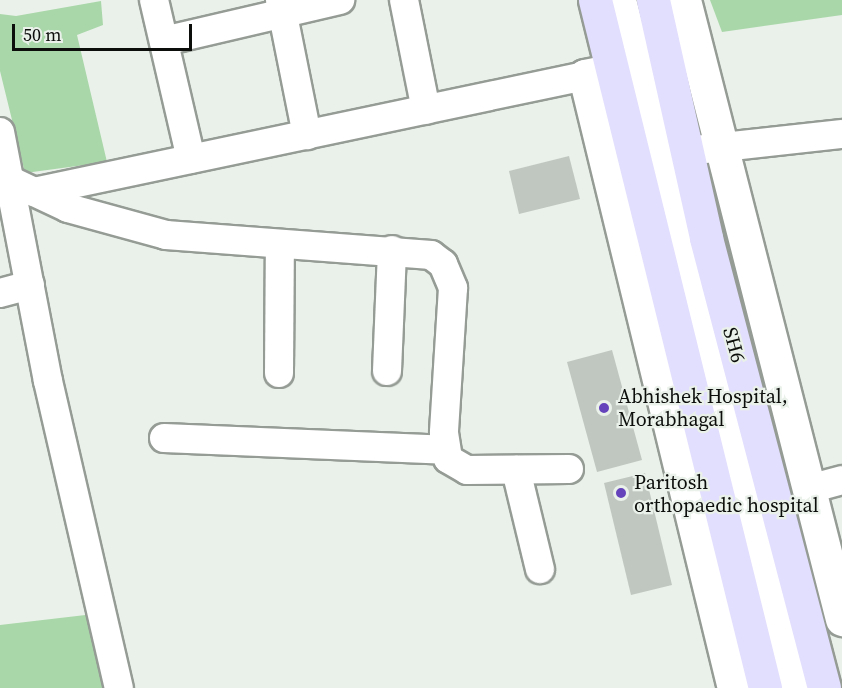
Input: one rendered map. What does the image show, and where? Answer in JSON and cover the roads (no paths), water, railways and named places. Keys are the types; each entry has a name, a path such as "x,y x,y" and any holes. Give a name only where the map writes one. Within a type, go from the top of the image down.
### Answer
{"main road":[{"path":"595,0 765,688"},
{"name":"SH6","path":"653,0 687,151 824,688"}],"street":[{"path":"154,0 191,159"},
{"path":"164,41 281,6 340,0"},
{"path":"404,0 426,110"},
{"path":"619,0 611,65 734,688"},
{"path":"625,0 611,65 797,688"},
{"path":"684,0 842,619"},
{"path":"281,6 307,135"},
{"path":"13,173 191,159 426,110 611,65"},
{"path":"0,132 13,173 30,285 48,381 119,688"},
{"path":"687,151 842,135"},
{"path":"13,173 68,208 166,235 392,250 431,255 443,264 453,288 445,450 455,466 467,470 569,469"},
{"path":"279,373 280,244"},
{"path":"387,371 392,250"},
{"path":"0,293 30,285"},
{"path":"164,438 445,450"},
{"path":"516,470 540,569"},
{"path":"808,489 842,480"}],"place":[{"name":"Abhishek Hospital, Morabhagal","path":"604,408"},
{"name":"Paritosh orthopaedic hospital","path":"621,493"}]}
